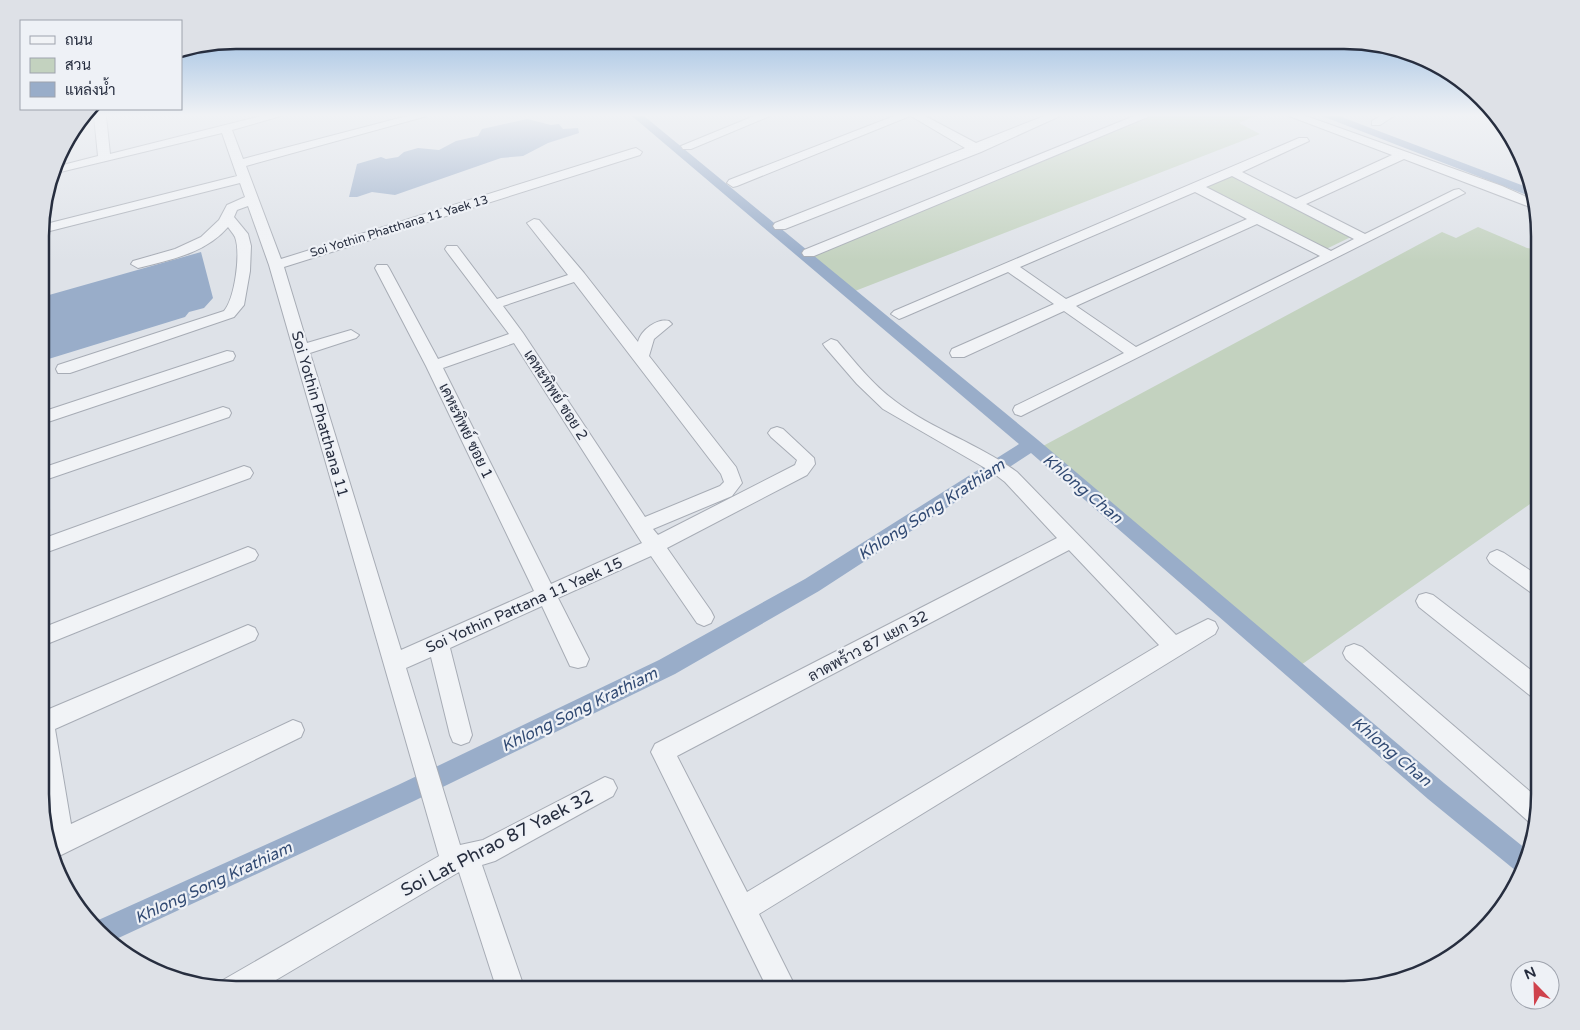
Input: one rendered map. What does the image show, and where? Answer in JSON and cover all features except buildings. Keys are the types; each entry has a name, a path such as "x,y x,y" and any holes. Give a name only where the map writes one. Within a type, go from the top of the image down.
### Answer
{"street":[{"path":"61,168 79,164"},
{"name":"Soi Yothin Phatthana 11","path":"239,164 276,265 433,795 460,859"},
{"path":"49,227 265,164"},
{"name":"Soi Yothin Phatthana 11 Yaek 13","path":"276,265 598,164"},
{"path":"733,183 782,164"},
{"path":"780,226 938,164"},
{"path":"809,253 1027,164"},
{"path":"899,314 1198,188 1250,164"},
{"path":"1295,204 1383,164"},
{"path":"1427,164 1529,203"},
{"path":"1232,172 1364,239"},
{"path":"1198,188 1330,256"},
{"path":"1021,410 1459,193"},
{"path":"138,264 200,245 228,219 232,208 252,199"},
{"path":"64,369 229,314 237,305 243,271 244,246 241,234 228,219"},
{"path":"958,353 1258,219"},
{"path":"534,223 579,276 730,472 733,483 726,491 641,526"},
{"name":"เคหะทิพย์ ซอย 2","path":"452,249 518,336 654,546 704,617"},
{"path":"1010,267 1135,353"},
{"name":"เคหะทิพย์ ซอย 1","path":"382,268 434,366 578,659"},
{"path":"493,304 579,276"},
{"path":"641,356 647,337 664,324"},
{"path":"301,350 351,335"},
{"path":"434,366 518,336"},
{"path":"832,344 875,393 897,411 996,466 1072,539 1174,647"},
{"path":"49,416 227,356"},
{"path":"49,473 223,413"},
{"name":"Soi Yothin Pattana 11 Yaek 15","path":"393,664 654,546 801,470 806,464 805,458 777,433"},
{"path":"49,544 244,473"},
{"name":"ลาดพร้าว 87 แยก 32","path":"744,908 663,752 1072,539"},
{"path":"49,634 248,556"},
{"path":"1497,558 1531,582"},
{"path":"1426,601 1531,683"},
{"path":"780,981 744,908 1208,628"},
{"path":"49,720 248,634"},
{"path":"438,644 461,735"},
{"path":"1354,653 1531,800"},
{"path":"49,784 56,844 293,730"},
{"name":"Soi Lat Phrao 87 Yaek 32","path":"249,981 460,859 486,852 606,788"},
{"path":"460,859 508,981"}],"green space":[{"path":"1032,164 1182,164 855,291 812,255"},
{"path":"1233,175 1353,236 1324,250 1204,188"},
{"path":"1478,227 1531,249 1531,503 1301,665 1043,446 1442,232 1456,238"}],"water":[{"path":"357,164 484,164 395,195 372,192 357,197 349,197"},
{"path":"201,252 213,298 204,308 189,312 185,317 49,359 49,295"}],"waterway":[{"name":"Khlong Chan","path":"695,164 1031,444"},
{"path":"1457,164 1526,191"},
{"name":"Khlong Song Krathiam","path":"107,930 406,793 667,667 812,585 1031,444"},
{"name":"Khlong Chan","path":"1031,444 1436,791 1519,860"}]}
